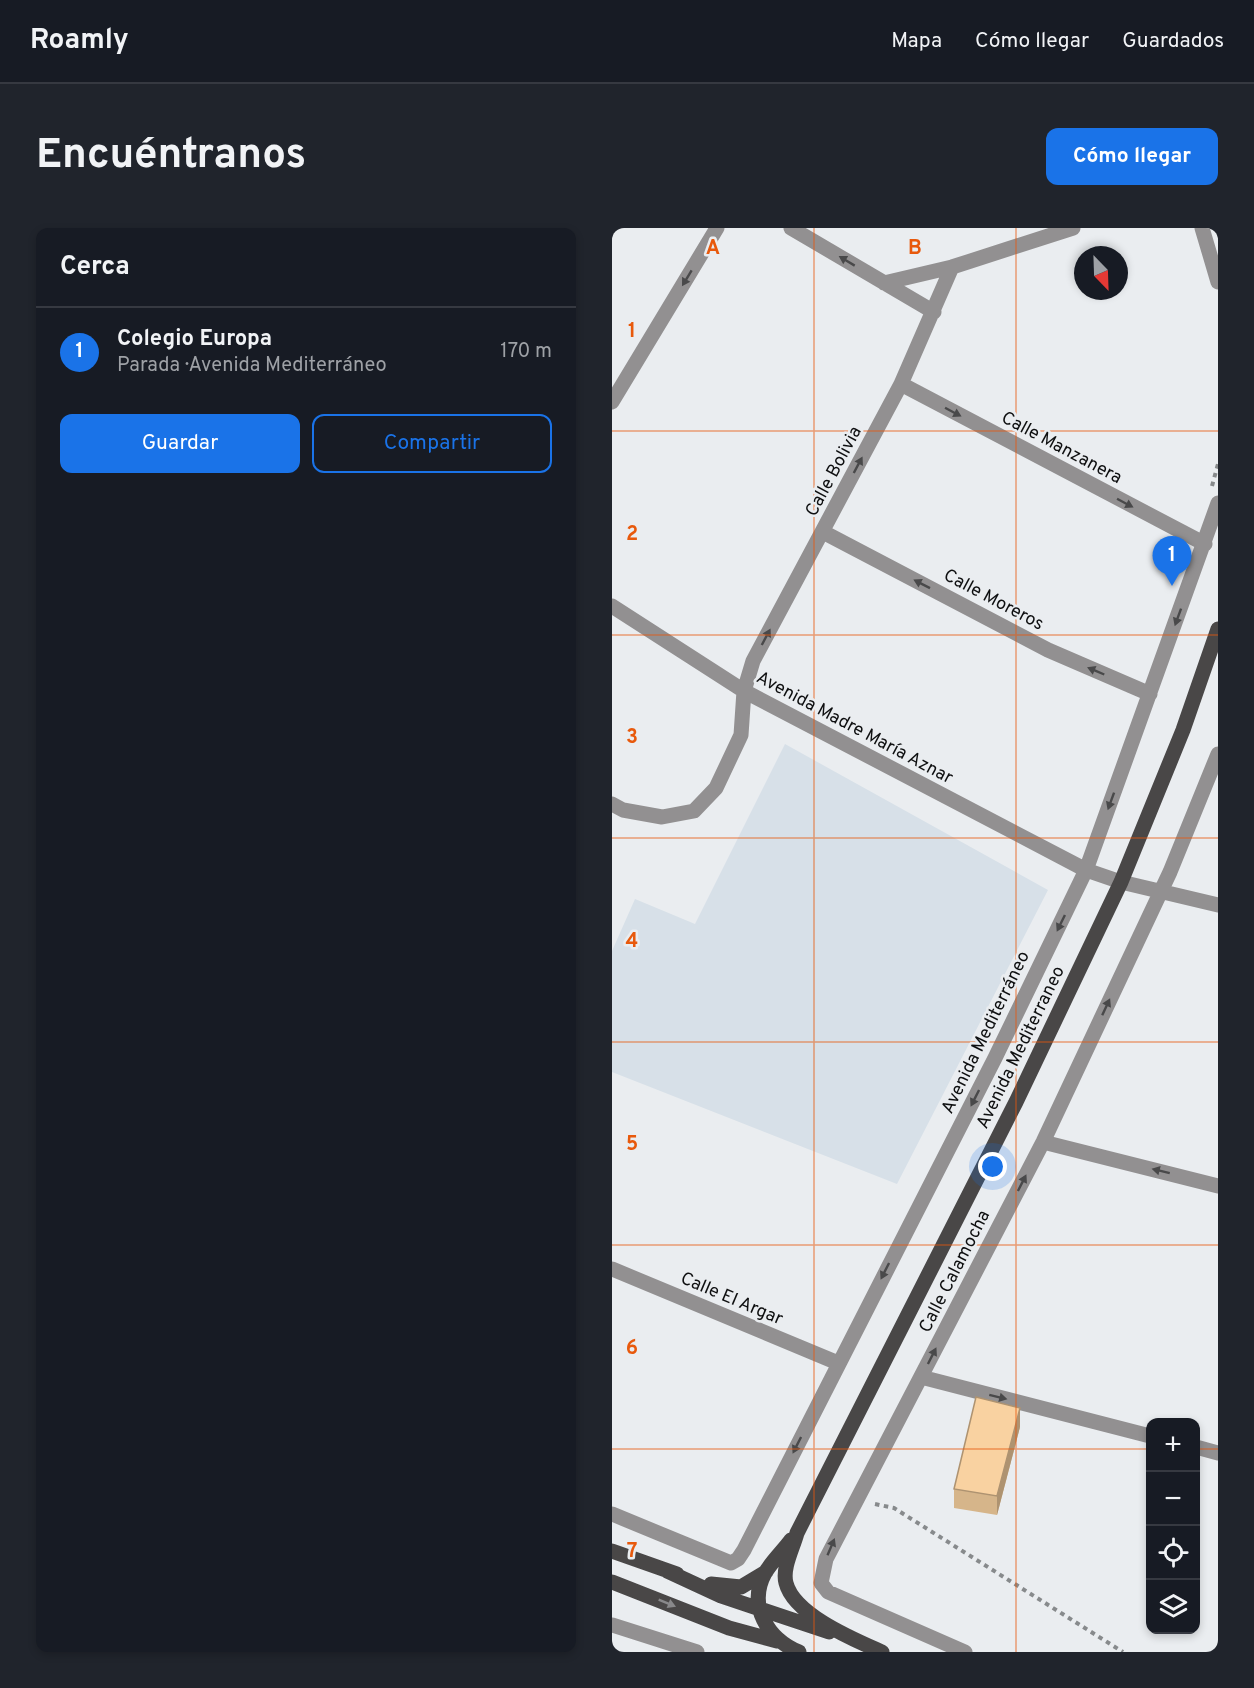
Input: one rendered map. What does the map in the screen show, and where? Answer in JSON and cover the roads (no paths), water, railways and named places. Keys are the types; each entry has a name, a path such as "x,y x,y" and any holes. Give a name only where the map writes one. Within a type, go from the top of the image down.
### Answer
{"main road":[{"name":"Avenida Mediterraneo","path":"797,1533 1017,1102 1121,882 1183,730 1218,629"},
{"path":"777,1641 764,1622 758,1596 766,1572 797,1533"},
{"path":"797,1533 786,1567 785,1581 790,1594 816,1617 855,1640"},
{"path":"612,1551 667,1571 721,1596 855,1640 882,1652"},
{"path":"667,1571 728,1587 741,1587 766,1572"},
{"path":"612,1582 729,1628 777,1641 799,1652"}],"street":[{"path":"612,402 717,228"},
{"path":"791,228 934,312"},
{"path":"884,283 951,267 1072,228"},
{"path":"1202,228 1218,282"},
{"name":"Calle Bolivia","path":"612,804 623,810 662,817 694,811 716,788 741,735 744,691 753,661 901,384 934,312 951,267"},
{"name":"Calle Manzanera","path":"901,384 1204,544"},
{"name":"Avenida Mediterráneo","path":"612,1514 731,1563 738,1559 995,1058 1086,870 1218,503"},
{"name":"Calle Moreros","path":"823,532 1048,650 1150,694"},
{"name":"Avenida Madre María Aznar","path":"612,606 744,691 1086,870 1121,882 1218,905"},
{"path":"1160,891 1218,754"},
{"name":"Calle Calamocha","path":"965,1652 836,1597 821,1583 826,1559 1043,1142 1160,891"},
{"path":"1043,1142 1218,1186"},
{"name":"Calle El Argar","path":"612,1269 838,1363"},
{"path":"921,1377 1146,1435"},
{"path":"1200,1448 1218,1453"},
{"path":"612,1625 697,1652"}],"place":[{"name":"Colegio Europa","path":"1172,586"}]}
